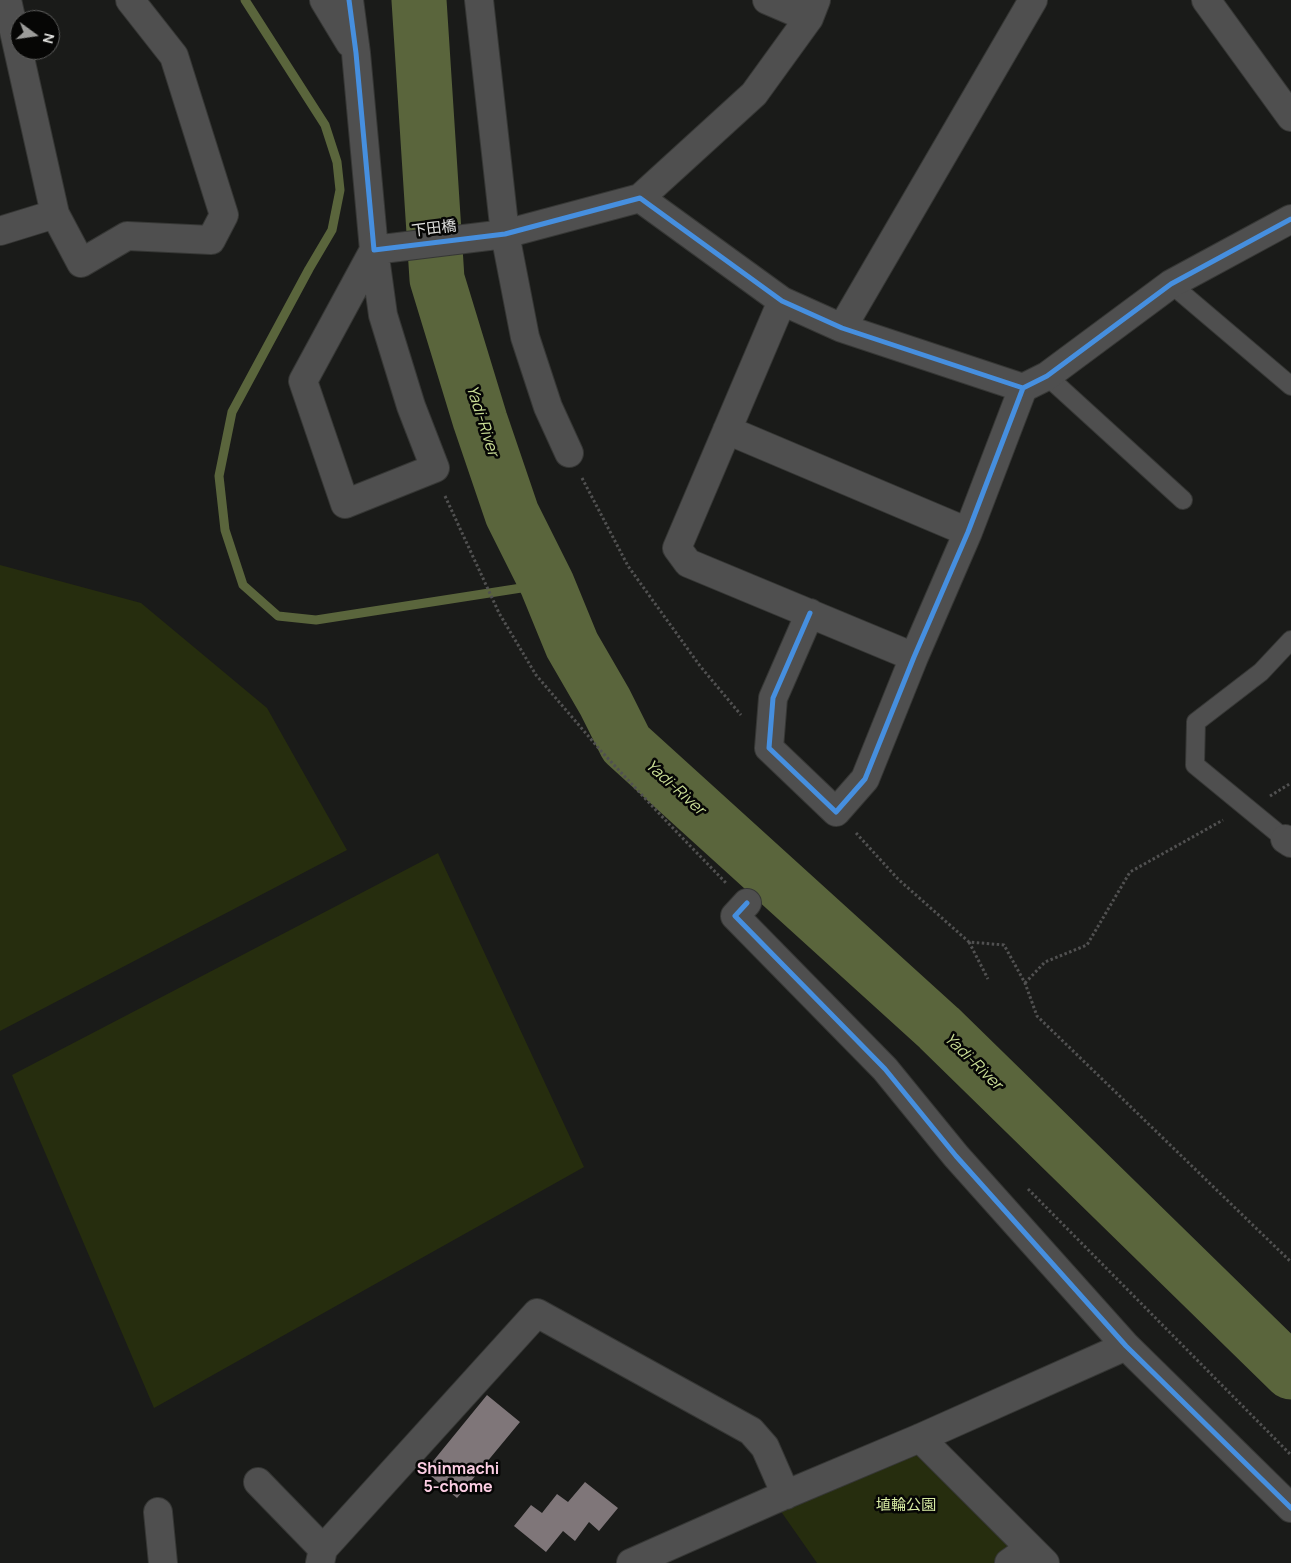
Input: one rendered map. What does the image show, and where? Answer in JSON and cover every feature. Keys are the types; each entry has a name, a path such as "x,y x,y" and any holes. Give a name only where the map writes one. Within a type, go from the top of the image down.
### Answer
{"street":[{"path":"7,0 55,214 81,263 127,236 211,240 224,214 174,56 130,0"},
{"path":"324,0 356,53"},
{"path":"349,0 380,248 383,315 411,406 435,468 344,504 304,381 380,248"},
{"path":"479,0 495,235 525,337 548,406 569,453"},
{"path":"766,0 813,9 754,94 640,198 782,301 842,328 1023,388"},
{"path":"842,328 1033,0"},
{"path":"1206,0 1291,117"},
{"name":"下田橋","path":"380,248 495,235 640,198"},
{"path":"0,231 55,214"},
{"path":"810,614 773,698 769,748 836,812 865,779 914,657 968,532 1023,388 1047,376 1171,284 1291,219"},
{"path":"782,301 677,548 688,562 914,657"},
{"path":"727,430 968,532"},
{"path":"747,903 736,916 885,1068 956,1156 1126,1346 1291,1508"},
{"path":"258,1482 321,1556 537,1313 751,1431 765,1447 786,1495"},
{"path":"632,1563 1126,1346"},
{"path":"920,1438 1028,1558"},
{"path":"158,1512 163,1563"}],"lane":[{"path":"1171,284 1291,386"},
{"path":"1047,376 1183,500"},
{"path":"1288,841 1195,765 1196,722 1261,672 1291,640"}],"path":[{"path":"569,453 628,566 700,666 769,748"},
{"path":"435,468 449,506 499,613"},
{"path":"1025,982 1045,962 1087,945 1130,872 1227,817 1249,809"},
{"path":"836,812 898,879 969,942 988,979"},
{"path":"969,942 1004,945 1025,982 1037,1016 1291,1262"}],"green space":[{"path":"0,565 141,603 267,708 347,850 0,1031"},
{"path":"438,853 584,1167 154,1408 12,1075"},
{"name":"埴輪公園","path":"920,1438 1030,1548 1009,1563 817,1563 773,1500"}],"building":[{"path":"487,1395 520,1422 457,1498 425,1471"},
{"path":"585,1482 618,1508 599,1531 589,1522 575,1541 563,1531 546,1552 514,1526 531,1505 542,1513 557,1494 568,1502"}],"waterway":[{"path":"245,0 325,125 337,162 340,190 332,230 232,412 219,476 225,530 243,585 278,616 316,620 547,584"},
{"name":"Yadi-River","path":"419,0 437,279 480,420 512,514 547,584 572,645 605,702 626,744 939,1028 1291,1372"}],"cycle path":[{"path":"349,0 356,53 374,250 505,234 640,198 782,301 842,328 1023,388"},
{"path":"810,613 773,698 769,748 836,812 865,779 914,657 968,532 1023,388 1047,376 1171,284 1291,219"},
{"path":"747,903 735,916 885,1069 956,1156 1126,1346 1291,1508"}],"district":[{"name":"Shinmachi 5-chome","path":"458,1479"}]}
